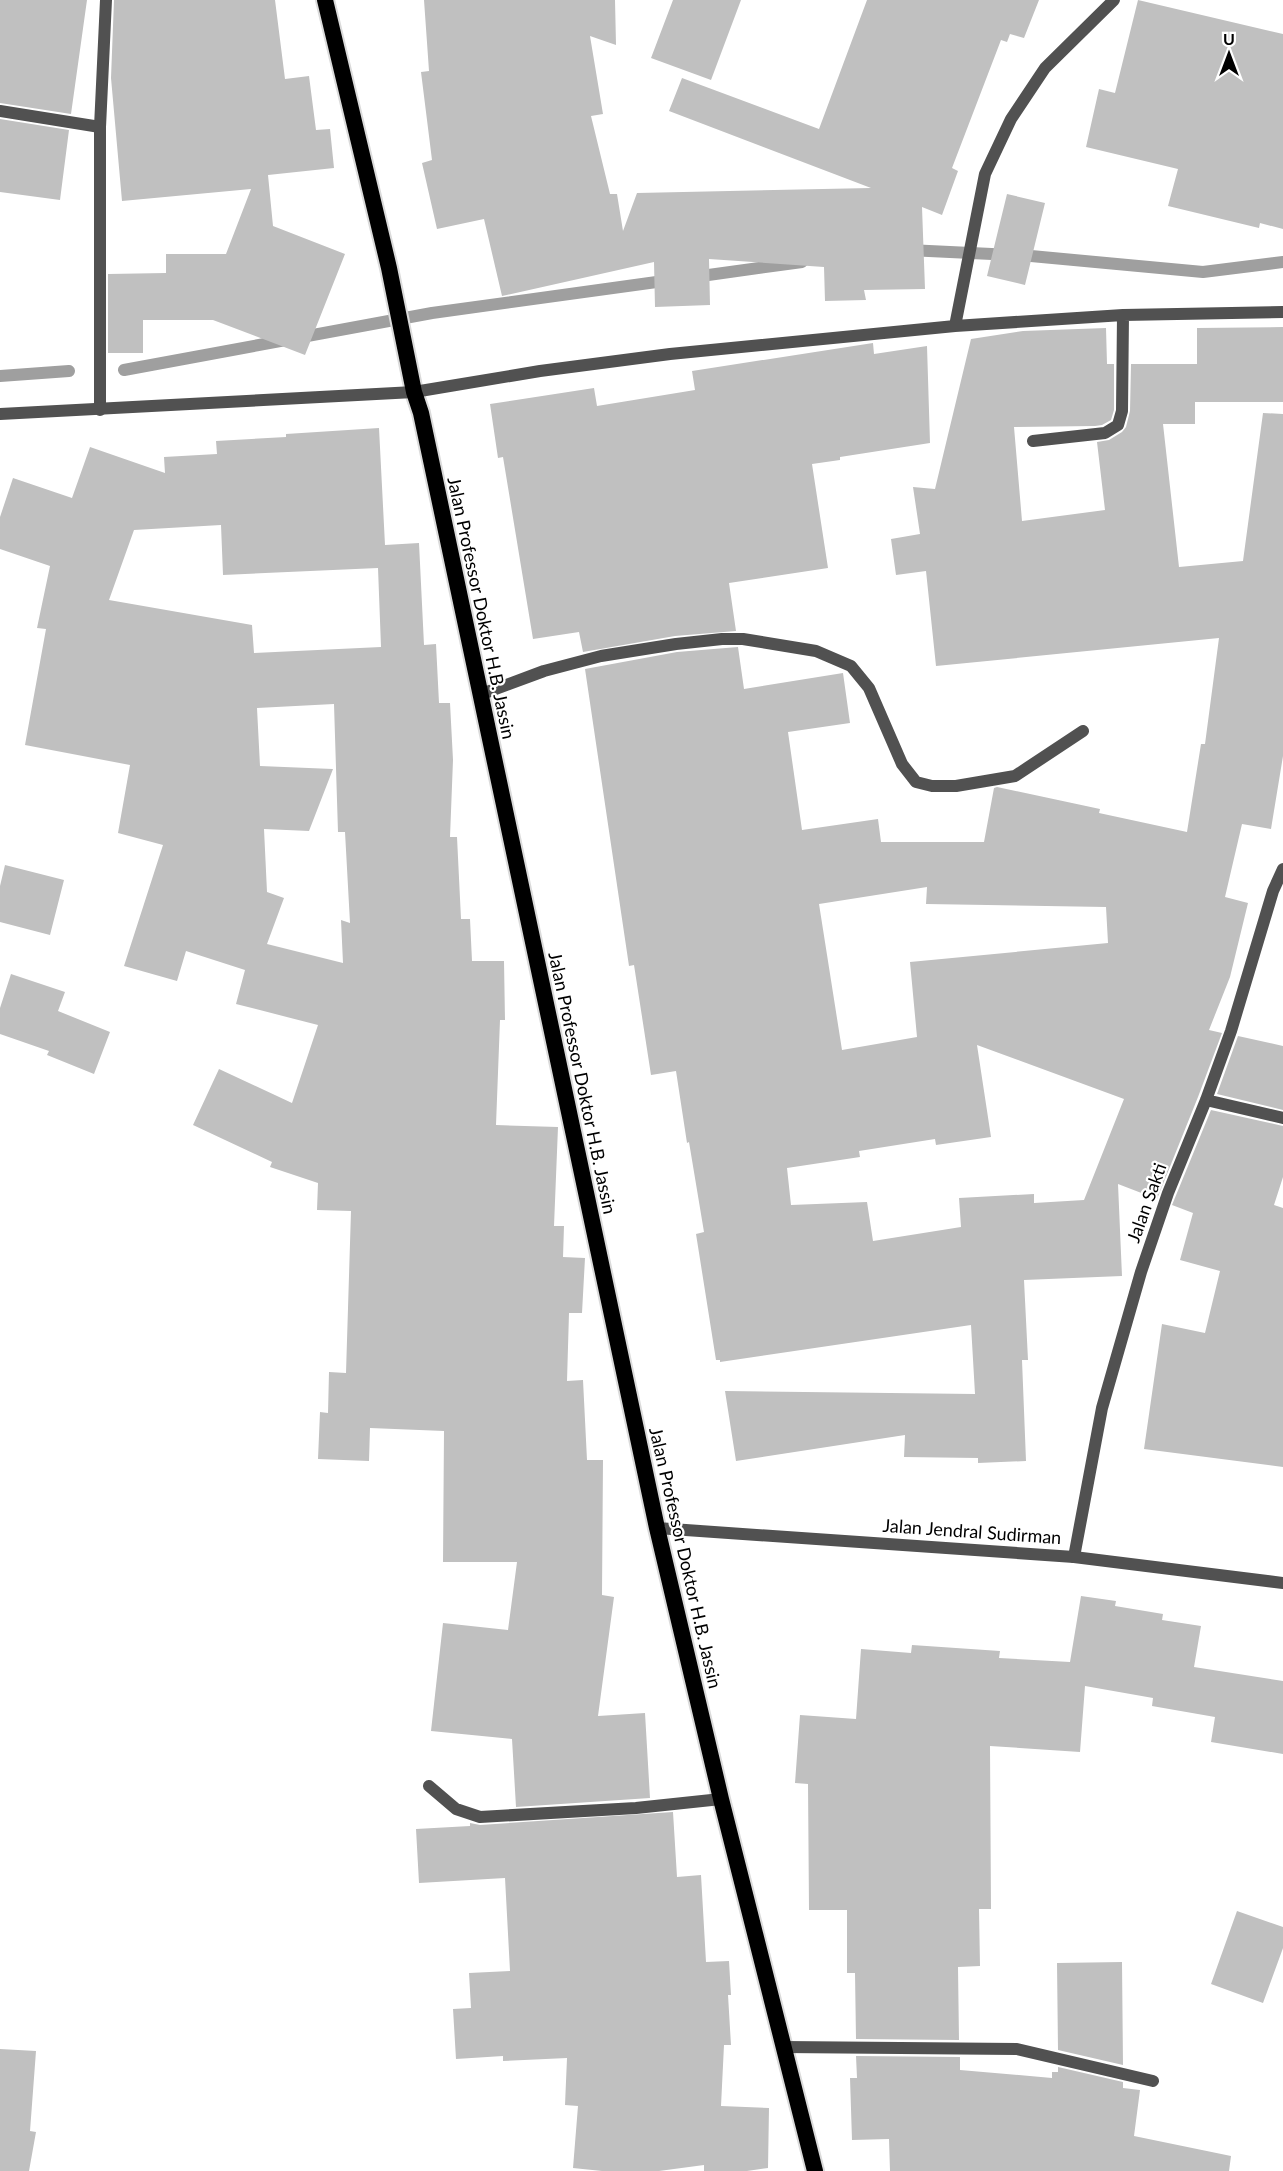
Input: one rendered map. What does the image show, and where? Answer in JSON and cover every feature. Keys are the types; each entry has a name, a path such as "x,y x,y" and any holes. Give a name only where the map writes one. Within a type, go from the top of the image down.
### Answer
{"highway":[{"name":"Jalan Professor Doktor H.B. Jassin","path":"325,0 389,268 414,392 421,413 657,1528 721,1799 815,2171"}],"street":[{"path":"100,410 100,127 106,0"},
{"path":"955,326 985,174 1011,119 1045,68 1114,0"},
{"path":"0,111 100,127"},
{"path":"0,414 414,392 540,371 670,354 955,326 1123,315 1283,312"},
{"path":"1033,441 1105,433 1118,425 1122,411 1123,315"},
{"path":"479,695 544,671 601,656 676,644 743,639 816,651 851,666 869,688 902,765 916,782 932,786 956,786 1015,776 1083,731"},
{"name":"Jalan Sakti","path":"1074,1557 1102,1408 1141,1272 1168,1193 1231,1031 1273,891 1283,869"},
{"path":"1206,1100 1283,1118"},
{"name":"Jalan Jendral Sudirman","path":"657,1528 1074,1557 1283,1583"},
{"path":"429,1786 456,1809 480,1817 594,1811 721,1799"},
{"path":"783,2047 1017,2049 1153,2081"}],"building":[{"path":"0,0 87,0 71,114 0,103"},
{"path":"114,0 275,0 285,79 309,76 316,130 330,129 334,168 268,175 273,226 345,254 305,355 213,320 143,320 143,353 108,353 108,274 166,273 166,254 226,254 251,189 122,201 111,78"},
{"path":"424,0 615,0 616,45 590,36 603,114 591,116 610,194 617,194 623,231 637,193 871,188 669,111 682,78 819,129 867,0 1039,0 1024,38 1010,34 1007,42 1001,40 952,168 958,171 942,215 922,207 925,289 864,290 866,300 825,301 824,267 709,259 710,305 655,307 654,262 502,296 484,219 437,229 422,163 432,160 421,72 429,71"},
{"path":"673,0 741,0 711,80 651,58"},
{"path":"1138,0 1283,34 1283,229 1260,223 1259,228 1168,206 1178,169 1086,147 1099,89 1115,93"},
{"path":"0,119 69,130 60,200 0,192"},
{"path":"1007,194 1045,203 1025,285 987,276"},
{"path":"1283,327 1283,402 1195,402 1195,424 1163,424 1179,567 1243,561 1263,413 1283,414 1283,756 1271,829 1242,824 1225,897 1248,903 1230,977 1209,1030 1222,1033 1157,1199 1118,1184 1122,1276 1024,1280 1028,1360 1022,1360 1026,1461 978,1463 978,1458 904,1457 905,1435 736,1461 725,1391 975,1394 971,1325 720,1362 716,1360 696,1234 704,1232 676,1071 651,1075 634,965 629,966 585,669 677,652 738,647 744,689 843,673 850,723 788,732 802,830 878,819 881,842 984,842 994,788 997,787 1100,809 1099,813 1187,832 1201,744 1205,744 1219,638 936,666 926,571 896,575 891,539 920,534 913,487 935,489 971,339 1023,331 1106,328 1107,364 1114,364 1114,410 1111,420 1095,426 1014,427 1022,521 1105,510 1097,442 1109,440 1126,427 1130,411 1131,364 1197,364 1197,328","holes":["927,887 926,904 1106,907 1108,943 910,962 917,1037 842,1050 819,904","977,1045 1124,1099 1084,1200 1034,1203 1034,1194 959,1198 961,1227 873,1241 867,1202 791,1205 787,1168 860,1157 859,1151 935,1139 936,1145 991,1137"]},
{"path":"873,343 874,354 927,346 930,443 840,457 840,460 812,464 828,568 729,583 736,631 675,636 583,652 579,632 533,639 503,457 498,458 490,404 594,388 597,406 695,390 692,371"},
{"path":"379,428 385,545 419,543 424,645 436,644 439,703 450,703 453,760 450,837 457,837 461,919 470,919 472,961 504,961 505,1020 500,1020 496,1125 558,1127 554,1226 564,1226 563,1257 585,1258 582,1313 569,1313 567,1381 583,1380 587,1460 603,1460 602,1595 614,1597 598,1716 645,1713 650,1798 516,1807 512,1739 431,1731 443,1623 508,1630 517,1562 443,1562 444,1431 370,1428 369,1461 318,1459 320,1412 328,1413 329,1372 346,1373 351,1211 317,1210 318,1183 270,1167 272,1162 193,1125 219,1069 292,1103 318,1025 236,1004 245,970 186,951 177,981 124,966 163,845 118,833 130,765 25,745 46,629 37,628 50,566 0,549 0,517 13,478 72,498 90,447 165,473 164,457 217,454 216,441 286,437 286,434","holes":["221,525 223,575 378,568 381,647 254,653 252,625 109,600 134,530","334,704 338,832 345,832 350,923 341,920 343,963 267,944 284,898 267,892 264,829 309,831 333,769 260,766 257,708"]},
{"path":"5,865 64,880 50,935 0,922 0,886"},
{"path":"11,974 65,992 58,1011 110,1032 94,1074 47,1055 49,1051 0,1034 0,1008"},
{"path":"1238,1036 1283,1046 1283,1110 1217,1094"},
{"path":"1211,1110 1283,1126 1283,1177 1274,1205 1283,1208 1283,1467 1144,1449 1162,1324 1205,1333 1220,1271 1180,1260 1193,1213 1172,1205"},
{"path":"1081,1596 1116,1601 1115,1606 1163,1614 1162,1620 1201,1626 1194,1667 1283,1681 1283,1754 1211,1742 1215,1717 1152,1706 1153,1698 1085,1686 1080,1752 990,1746 991,1909 979,1909 980,1966 958,1967 959,2040 856,2039 855,1973 847,1973 847,1910 809,1910 808,1784 795,1783 800,1715 856,1719 861,1649 911,1653 912,1645 1000,1651 999,1658 1070,1662"},
{"path":"673,1812 677,1877 701,1875 706,1962 729,1961 731,1995 728,1995 731,2045 724,2045 721,2106 769,2108 768,2168 747,2171 704,2171 704,2165 659,2171 602,2171 573,2168 578,2106 565,2105 567,2058 503,2061 503,2056 456,2059 453,2009 471,2008 469,1973 510,1971 505,1878 419,1883 416,1829 470,1826 470,1823 480,1825"},
{"path":"1237,1911 1283,1927 1283,1948 1263,2003 1211,1984"},
{"path":"1122,1962 1123,2065 1058,2050 1057,1963"},
{"path":"0,2049 36,2051 30,2131 36,2132 29,2171 0,2171"},
{"path":"856,2056 960,2057 960,2070 1052,2078 1052,2072 1058,2072 1058,2067 1123,2082 1123,2088 1140,2090 1134,2136 1231,2156 1229,2171 890,2171 889,2139 852,2140 850,2078 857,2078"}],"waterway":[{"path":"908,250 1031,256 1203,272 1283,262"},
{"path":"694,277 802,262"},
{"path":"124,370 432,313 671,280"},
{"path":"0,376 69,371"}]}
